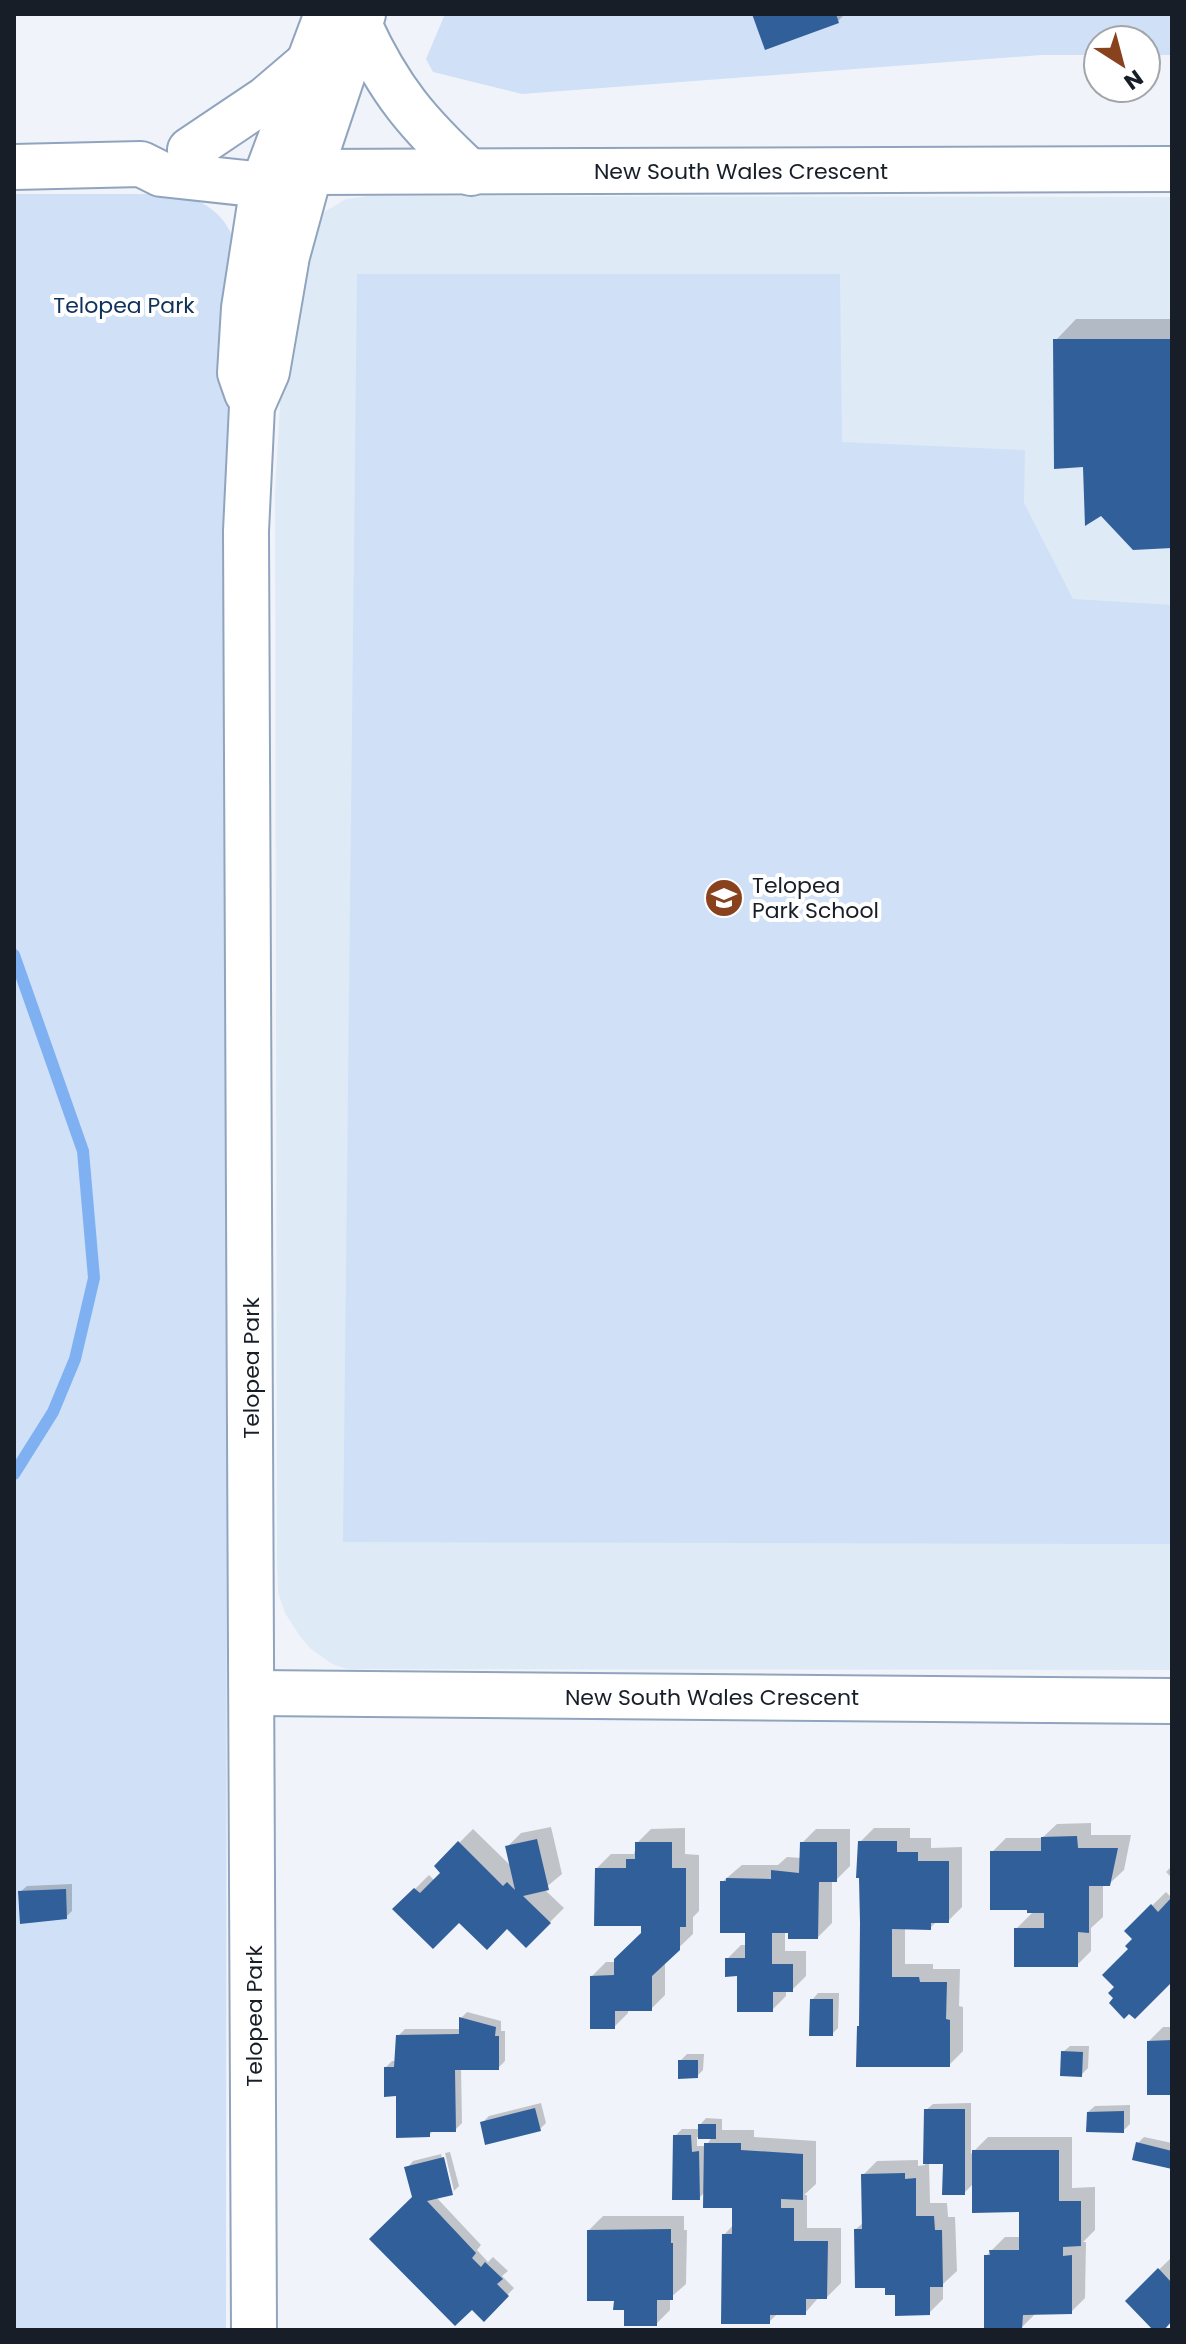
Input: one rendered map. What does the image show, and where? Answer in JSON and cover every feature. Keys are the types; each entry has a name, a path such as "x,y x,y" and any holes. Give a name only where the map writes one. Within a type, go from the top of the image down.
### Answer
{"street":[{"path":"190,150 266,99 307,64 350,17"},
{"path":"283,170 350,17"},
{"path":"350,17 399,98 471,173"},
{"path":"283,170 307,64"},
{"name":"New South Wales Crescent","path":"141,164 165,149 190,150 283,170"},
{"name":"New South Wales Crescent","path":"14,167 141,164 161,174 283,170 471,173 1172,169"},
{"name":"Telopea Park","path":"254,2330 246,531 252,406 267,372 287,256 283,170"},
{"name":"New South Wales Crescent","path":"253,1693 1172,1701"}],"shaded area":[{"name":"Telopea Park School","path":"368,196 1172,197 1172,1670 347,1669 332,1664 311,1649 285,1613 278,1593 277,1568 275,493 281,386 285,340 319,215 346,199"}],"green space":[{"path":"445,14 1172,14 1172,55 1162,55 1162,24 1082,24 1082,55 1041,55 522,94 433,72 426,59"},
{"name":"Telopea Park","path":"14,194 179,194 215,212 228,227 236,247 228,407 226,2330 14,2330"},
{"name":"Telopea Park School","path":"357,274 840,274 842,442 1025,450 1024,503 1073,599 1172,605 1171,1544 343,1542"}],"building":[{"path":"752,14 836,14 839,23 765,50"},
{"path":"1053,339 1172,339 1172,548 1133,550 1101,516 1085,526 1083,467 1054,469"},
{"path":"1077,1836 1078,1848 1118,1848 1110,1886 1089,1886 1089,1933 1078,1932 1078,1967 1014,1967 1014,1928 1044,1928 1044,1913 990,1910 990,1851 1041,1851 1041,1837"},
{"path":"537,1839 549,1890 523,1896 551,1923 526,1948 507,1929 487,1950 459,1923 433,1949 392,1909 414,1888 420,1893 440,1873 434,1866 458,1841 503,1886 507,1882 515,1890 505,1846"},
{"path":"858,1841 897,1841 897,1852 918,1852 918,1861 949,1861 949,1923 931,1923 931,1930 892,1929 892,1977 919,1977 920,1982 947,1982 950,2067 856,2067 860,1923 859,1878 856,1878"},
{"path":"635,1842 672,1842 672,1868 686,1868 686,1927 680,1927 680,1950 652,1976 652,2011 615,2011 615,2029 590,2029 590,1976 614,1975 614,1959 641,1933 641,1926 594,1926 595,1868 626,1868 626,1859 635,1859"},
{"path":"800,1842 837,1842 837,1882 819,1882 818,1939 788,1939 788,1933 772,1933 772,1964 793,1964 793,1992 773,1992 773,2012 737,2012 737,1976 725,1977 725,1958 745,1958 745,1933 720,1933 720,1881 726,1881 726,1878 771,1879 771,1870 799,1873"},
{"path":"66,1889 67,1919 20,1924 18,1891"},
{"path":"1172,1897 1172,1982 1135,2019 1129,2014 1124,2019 1109,2003 1113,1998 1108,1993 1114,1987 1102,1975 1128,1949 1125,1946 1132,1939 1124,1931 1151,1904 1158,1912"},
{"path":"810,1999 833,1999 833,2036 809,2036"},
{"path":"459,2017 496,2027 499,2070 455,2070 456,2132 430,2132 430,2137 396,2138 396,2096 384,2097 384,2067 394,2067 396,2035 459,2034"},
{"path":"1172,2040 1171,2095 1147,2095 1147,2041"},
{"path":"1061,2051 1083,2052 1082,2077 1060,2076"},
{"path":"678,2060 698,2060 698,2078 678,2079"},
{"path":"535,2108 541,2131 485,2145 480,2122"},
{"path":"924,2109 965,2109 965,2195 942,2195 943,2164 923,2164"},
{"path":"1124,2111 1124,2133 1086,2132 1087,2112"},
{"path":"698,2124 716,2124 716,2139 698,2139"},
{"path":"673,2135 691,2135 692,2152 699,2151 700,2200 672,2200"},
{"path":"1136,2142 1172,2151 1172,2169 1132,2160"},
{"path":"704,2143 741,2143 741,2150 803,2154 803,2200 781,2199 781,2208 794,2208 794,2241 828,2241 827,2299 806,2299 806,2315 770,2315 770,2324 721,2324 722,2234 732,2234 732,2208 703,2208"},
{"path":"972,2150 1059,2150 1059,2201 1081,2201 1081,2246 1063,2247 1063,2256 1072,2255 1072,2314 1023,2315 1022,2329 984,2329 984,2255 990,2255 989,2250 1019,2250 1019,2212 972,2213"},
{"path":"444,2157 453,2195 427,2201 476,2253 472,2258 481,2267 485,2262 503,2279 497,2284 509,2296 484,2322 472,2310 455,2326 369,2239 412,2197 404,2167"},
{"path":"905,2173 905,2179 916,2178 916,2216 934,2216 935,2230 942,2230 943,2287 930,2287 930,2315 895,2316 895,2295 885,2295 885,2288 855,2288 854,2229 862,2229 861,2174"},
{"path":"671,2229 673,2300 657,2300 657,2326 624,2326 624,2310 613,2310 614,2301 587,2301 587,2230"},
{"path":"1158,2268 1172,2283 1172,2321 1164,2330 1153,2330 1125,2301"}],"waterway":[{"path":"14,955 83,1151 94,1278 75,1359 53,1412 14,1474"}],"place":[{"name":"Telopea Park School","path":"724,898"}]}
